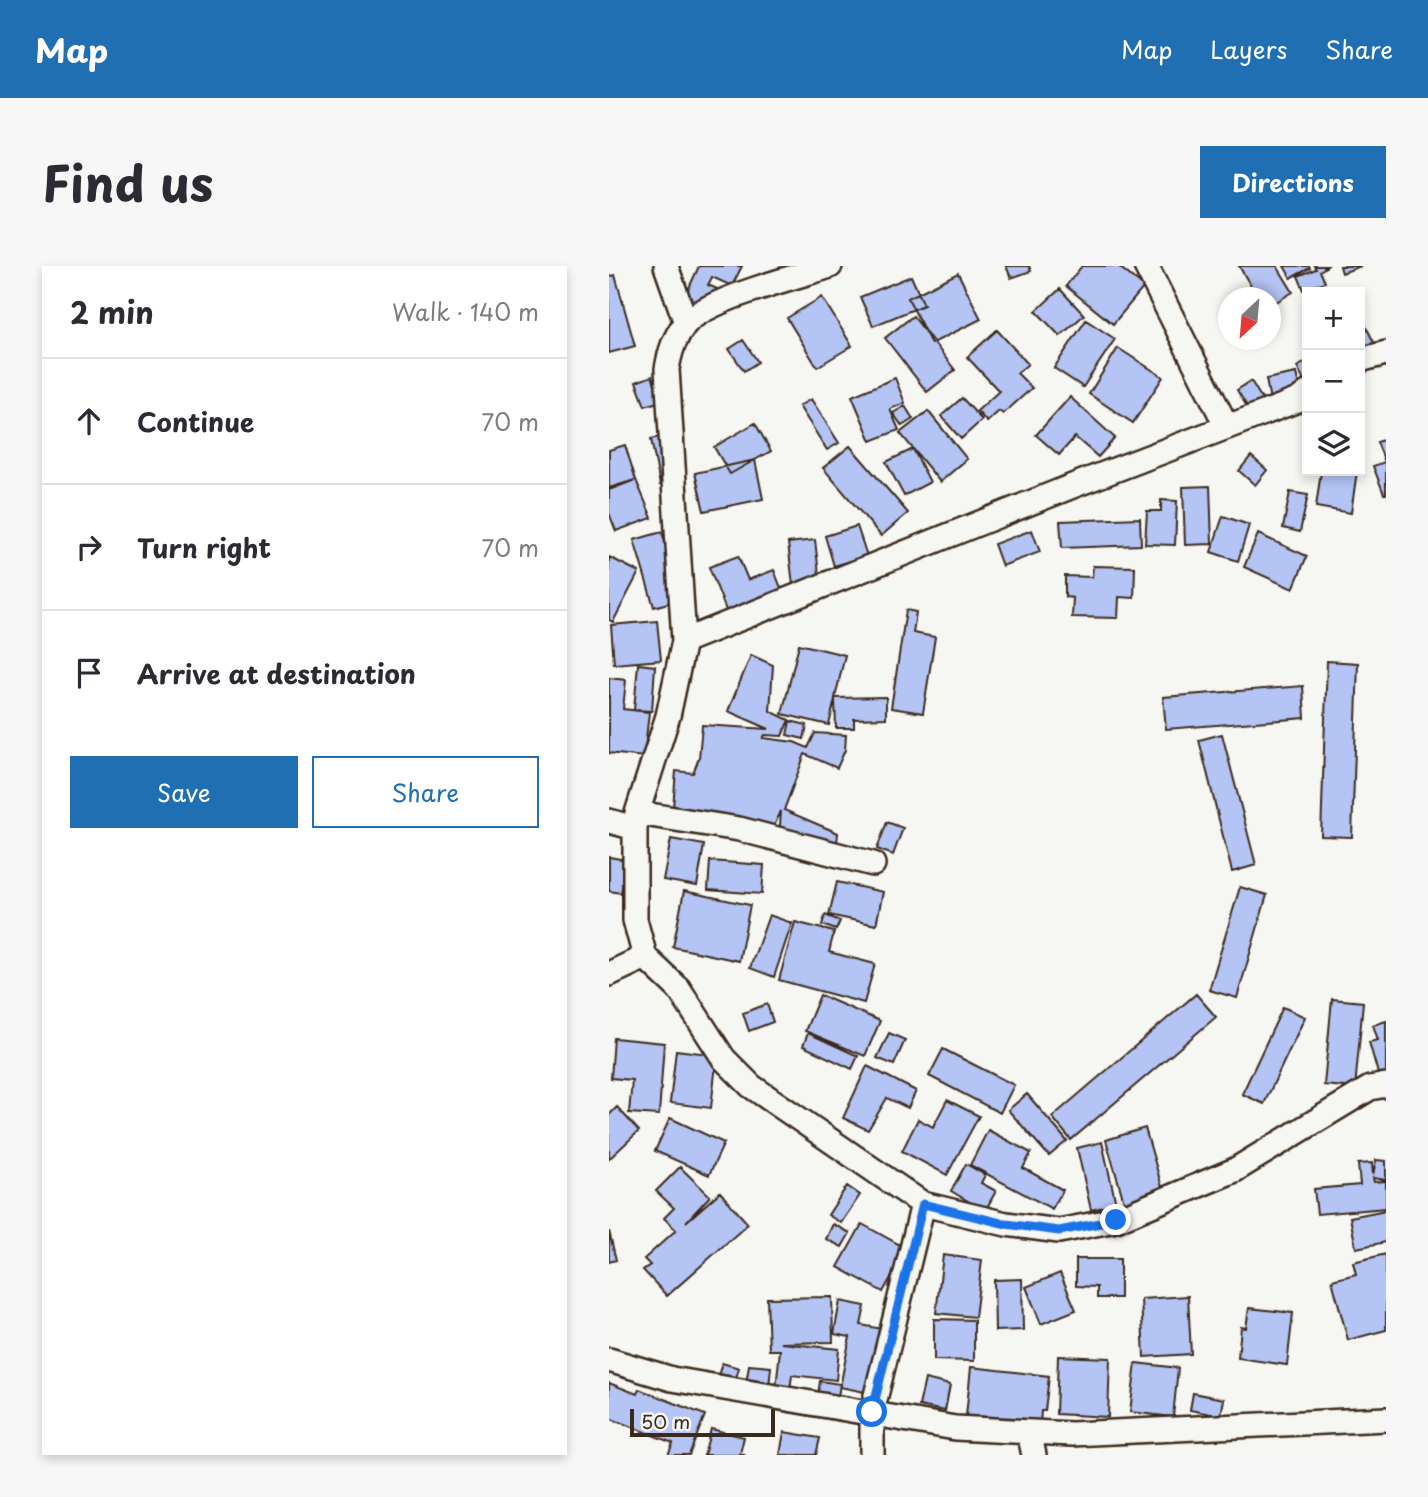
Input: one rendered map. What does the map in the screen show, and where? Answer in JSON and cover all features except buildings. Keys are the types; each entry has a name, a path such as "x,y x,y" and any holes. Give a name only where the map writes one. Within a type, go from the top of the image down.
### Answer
{"street":[{"path":"666,266 686,323"},
{"path":"830,266 713,304 686,323 671,346 667,369 684,640 668,716 636,820 635,920 645,957 679,989 724,1059 751,1086 923,1204 1006,1224 1059,1231 1116,1220 1235,1170 1370,1088 1386,1085"},
{"path":"1146,266 1227,427"},
{"path":"1365,359 1386,353"},
{"path":"684,640 1302,397"},
{"path":"609,821 636,820 739,829 873,864"},
{"path":"609,974 645,957"},
{"path":"872,1455 872,1412 923,1204"},
{"path":"609,1360 672,1379 955,1428 1072,1434 1386,1419"},
{"path":"1029,1432 1034,1455"}],"route":[{"path":"872,1412 923,1204 1006,1224 1059,1231 1116,1220"}]}
